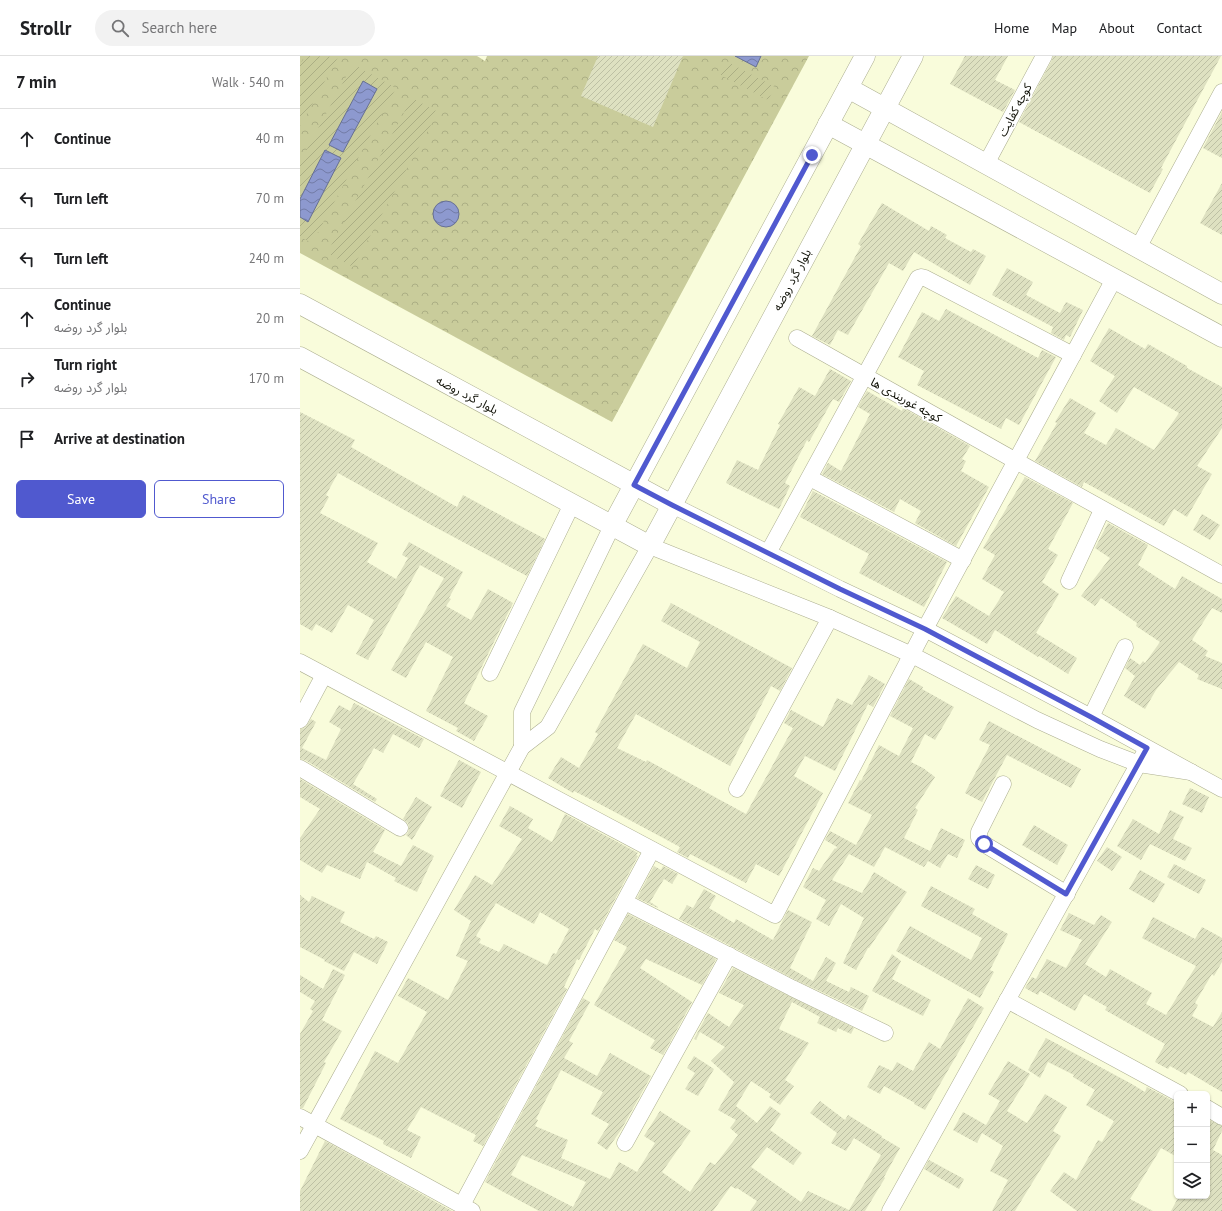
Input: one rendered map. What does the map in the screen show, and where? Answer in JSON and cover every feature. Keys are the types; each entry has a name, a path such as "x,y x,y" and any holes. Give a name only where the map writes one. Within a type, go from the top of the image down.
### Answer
{"main road":[{"path":"612,526 865,56"},
{"name":"بلوار گرد روضه","path":"650,546 913,56"},
{"path":"848,88 1222,294"},
{"path":"828,124 1222,337"},
{"name":"بلوار گرد روضه","path":"300,304 672,505"},
{"path":"300,357 650,546"}],"street":[{"name":"کوچه کفایت","path":"986,164 1044,56"},
{"path":"1138,248 1222,92"},
{"path":"768,553 918,278 921,276 1073,355"},
{"path":"300,662 775,915 925,629 1114,279"},
{"name":"کوچه غوربندی ها","path":"797,338 1102,510 1222,574"},
{"path":"810,478 963,560"},
{"path":"490,673 572,504"},
{"path":"672,505 925,629 1091,717 1222,789"},
{"path":"1069,580 1102,510"},
{"path":"522,747 522,712 612,526"},
{"path":"300,1151 522,747 548,727 650,546 830,618 912,655 1037,720 1100,749 1139,764 1191,772"},
{"path":"737,789 830,618"},
{"path":"1091,717 1125,647"},
{"path":"300,720 324,675"},
{"path":"896,1209 1008,1000 1147,748"},
{"path":"300,768 400,828"},
{"path":"1003,784 979,832 979,838 984,844 1066,894"},
{"path":"300,1117 467,1208 652,850"},
{"path":"625,902 885,1032"},
{"path":"625,1143 729,955"},
{"path":"1008,1000 1175,1091"},
{"path":"1210,1110 1222,1117"}],"green space":[{"path":"300,56 477,56 485,61 487,56 809,56 612,422 300,253"},
{"path":"305,56 338,57 300,126 300,65"},
{"path":"726,61 775,87 768,100 719,74"},
{"path":"353,64 396,88 312,243 300,237 300,162"},
{"path":"412,98 438,112 353,267 327,253"}],"water":[{"path":"735,56 761,56 756,67"},
{"path":"363,81 377,89 343,152 329,145"},
{"path":"325,150 341,158 308,222 300,217 300,199"},
{"path":"446,201 455,205 459,214 455,223 446,227 437,223 433,214 437,205"}],"building":[{"path":"598,56 683,56 653,127 581,96"},
{"path":"965,56 1008,56 995,80 1015,90 1003,112 950,84"},
{"path":"1053,56 1221,56 1161,168 1163,169 1150,193 1019,122"},
{"path":"1222,112 1222,158 1203,148"},
{"path":"1222,183 1222,235 1200,223"},
{"path":"882,203 929,231 931,226 947,235 945,238 971,252 973,249 986,256 970,285 914,252 903,271 889,263 848,335 838,330 830,345 812,336 861,246 858,244"},
{"path":"1007,268 1033,282 1026,295 1060,313 1066,302 1083,310 1070,337 1066,335 1064,340 1051,333 1053,327 992,295"},
{"path":"946,309 1038,358 1042,350 1056,357 1019,425 1006,418 1001,429 917,385 924,371 898,357 922,312 939,321"},
{"path":"1109,328 1145,349 1148,344 1222,387 1222,428 1197,466 1212,474 1187,517 1174,509 1164,526 1084,482 1082,487 1035,461 1057,423 1055,422 1070,398 1096,413 1084,433 1106,445 1116,428 1154,450 1179,413 1134,387 1117,413 1099,401 1115,376 1090,361"},
{"path":"830,369 851,381 839,402 833,399 809,442 807,440 785,483 790,486 779,509 726,483 737,460 758,470 780,425 778,424 799,387 815,396"},
{"path":"867,391 902,411 903,408 970,446 962,459 966,461 961,471 989,487 956,546 915,523 921,511 900,499 894,512 822,474 828,463 841,471 870,414 858,407"},
{"path":"300,412 355,440 351,447 457,507 463,495 545,539 527,576 338,473 326,495 329,497 320,513 378,543 367,562 396,579 408,558 402,555 409,542 463,572 449,598 451,599 446,606 471,620 488,589 513,603 464,703 488,716 474,741 456,731 458,728 426,711 453,657 426,642 406,678 391,670 444,578 420,565 368,660 356,654 374,620 348,605 332,633 316,624 312,631 300,624"},
{"path":"1025,477 1073,503 1048,549 1058,555 1042,582 1059,594 1036,633 1077,658 1068,674 995,630 987,644 942,618 956,596 989,616 1004,592 982,579 995,555 983,548"},
{"path":"813,491 947,562 924,607 859,573 869,554 800,517"},
{"path":"1202,514 1220,525 1210,540 1193,530"},
{"path":"1108,523 1148,545 1138,565 1175,589 1182,576 1222,599 1222,613 1212,608 1192,640 1208,651 1205,656 1222,663 1222,689 1197,679 1199,675 1179,662 1156,690 1145,709 1124,696 1135,676 1125,668 1130,658 1140,665 1143,661 1145,663 1160,642 1136,626 1137,623 1101,598 1095,606 1081,596 1110,558 1095,548"},
{"path":"671,603 792,668 780,691 771,686 730,766 636,714 617,748 646,762 647,760 746,814 793,728 784,723 791,710 823,727 837,698 852,705 869,675 885,684 873,707 868,704 835,771 805,756 794,776 823,793 779,876 756,864 746,883 690,854 688,858 677,852 680,847 596,802 574,791 573,793 548,778 561,757 579,768 598,734 595,732 643,644 687,668 700,642 661,621"},
{"path":"909,679 923,687 922,689 954,707 935,740 925,734 911,762 923,768 935,777 915,808 918,810 904,838 930,851 941,828 965,840 957,858 948,854 940,868 928,861 924,867 885,847 874,867 849,854 832,880 862,893 874,872 907,892 868,948 856,970 843,963 864,918 841,904 829,926 816,919 826,900 803,887 813,868 819,871 837,847 825,840 830,831 856,845 872,815 848,803 879,745 899,756 913,728 890,716"},
{"path":"354,703 424,739 419,748 393,734 383,753 374,748 353,784 377,799 375,802 305,760 300,759 300,729 305,728 311,719 316,722 302,748 326,760 341,729 329,722 339,705 350,711"},
{"path":"989,721 1081,769 1071,788 1007,755 982,802 965,793 990,745 979,740"},
{"path":"459,760 481,772 462,808 440,796"},
{"path":"300,779 385,830 373,852 401,866 413,845 434,856 417,892 394,881 396,878 367,862 360,879 327,865 322,873 300,860 300,838 320,809 300,797"},
{"path":"1190,788 1209,797 1202,813 1182,804"},
{"path":"416,797 432,807 412,840 406,835 409,828 408,823 403,819"},
{"path":"510,806 533,819 528,828 552,842 565,814 638,853 636,855 638,856 598,931 595,929 579,960 577,959 564,987 567,989 483,1146 473,1141 476,1135 421,1107 407,1130 421,1137 411,1158 383,1144 384,1141 340,1119 375,1051 398,1063 427,1012 398,996 408,978 448,1000 468,961 456,956 471,921 454,910 475,875 492,885 522,839 499,826","holes":["496,903 534,924 540,912 569,929 556,954 553,953 547,965 504,944 499,952 479,943 481,939 476,936"]},
{"path":"1170,810 1184,817 1173,839 1192,848 1185,861 1150,844 1141,860 1117,846 1133,819 1159,834"},
{"path":"1034,825 1068,845 1057,865 1022,845"},
{"path":"1107,847 1122,857 1112,871 1097,861"},
{"path":"1174,864 1206,880 1199,894 1167,877"},
{"path":"976,865 995,875 988,889 968,879"},
{"path":"654,866 661,870 663,866 678,874 672,884 664,879 650,902 658,908 637,898"},
{"path":"1140,870 1165,884 1154,903 1129,889"},
{"path":"931,886 975,909 972,914 1008,934 990,970 994,972 980,998 896,951 910,926 971,960 982,938 921,906"},
{"path":"704,889 716,896 709,908 734,923 736,919 773,940 788,910 812,922 790,968 813,981 826,957 836,963 826,981 849,992 851,987 869,996 862,1011 796,980 679,919 687,905 693,908"},
{"path":"300,895 309,902 312,896 345,912 340,922 374,939 376,936 388,942 377,964 354,952 344,971 300,947"},
{"path":"1069,913 1094,925 1101,915 1112,922 1085,964 1106,977 1110,969 1152,993 1146,1004 1166,1015 1196,966 1142,938 1153,917 1195,939 1202,927 1222,938 1222,962 1214,976 1212,974 1195,1003 1198,1005 1192,1016 1213,1027 1222,1012 1222,1092 1188,1072 1186,1075 1170,1066 1168,1069 1155,1062 1165,1044 1105,1010 1107,1007 1084,994 1075,1011 1040,991 1038,995 1025,988 1032,977 1036,979 1047,959 1066,968 1082,940 1060,930"},
{"path":"628,914 716,959 702,985 646,959 640,968 692,1002 663,1055 650,1048 655,1040 594,1005 627,947 614,940"},
{"path":"892,954 901,961 892,979 931,1000 923,1016 872,991"},
{"path":"733,968 854,1028 851,1034 838,1028 836,1032 817,1023 820,1017 792,1002 779,1029 809,1043 785,1080 794,1086 780,1105 769,1097 771,1094 751,1081 736,1106 757,1123 770,1106 781,1114 770,1130 802,1153 793,1165 767,1147 751,1167 801,1202 808,1191 849,1210 881,1155 854,1138 846,1151 831,1143 837,1133 810,1113 820,1101 845,1120 848,1115 900,1148 884,1177 885,1178 865,1211 750,1211 757,1201 737,1188 736,1189 731,1186 713,1211 539,1211 485,1182 583,998 590,1002 569,1041 573,1043 564,1058 597,1076 610,1053 651,1076 621,1130 607,1150 597,1143 609,1124 591,1114 603,1092 561,1070 536,1119 538,1120 535,1126 568,1140 561,1158 610,1179 619,1162 637,1172 655,1143 644,1136 660,1111 691,1131 662,1172 690,1192 710,1162 715,1165 738,1135 730,1128 736,1120 718,1110 734,1082 711,1061 725,1047 700,1032 696,1040 694,1039 708,1013 729,1027 744,1005 719,993","holes":["522,1155 586,1182 573,1207 511,1175"]},
{"path":"333,969 345,975 322,1020 342,1031 324,1062 326,1063 303,1108 300,1108 300,1034 313,1011 310,1009 315,1001 300,992 300,975 323,989"},
{"path":"968,998 984,1008 925,1110 884,1086 880,1094 867,1087 879,1065 892,1071 897,1062 913,1071 929,1042 940,1049"},
{"path":"1046,1038 1145,1092 1147,1087 1174,1101 1174,1155 1161,1148 1130,1199 1153,1211 1077,1211 1050,1191 1064,1172 1076,1180 1098,1140 1102,1142 1114,1121 1086,1105 1095,1090 1073,1077 1074,1075 1048,1062 1040,1078 1028,1070"},
{"path":"694,1056 714,1069 698,1096 685,1089 695,1073 687,1068"},
{"path":"1008,1061 1030,1074 1007,1111 1027,1123 1045,1094 1067,1107 1053,1131 1061,1136 1015,1211 992,1211 1008,1180 990,1171 1003,1146 982,1133 977,1143 953,1130 963,1112 986,1125 1000,1101 988,1094"},
{"path":"1210,1120 1222,1126 1222,1131 1213,1150 1222,1155 1222,1211 1171,1211 1177,1199 1210,1199"},
{"path":"325,1141 452,1211 300,1211 300,1191"},
{"path":"929,1160 964,1179 959,1189 924,1169"}],"route":[{"path":"812,155 634,485 840,589 925,629 1147,748 1066,894 984,844"}]}
